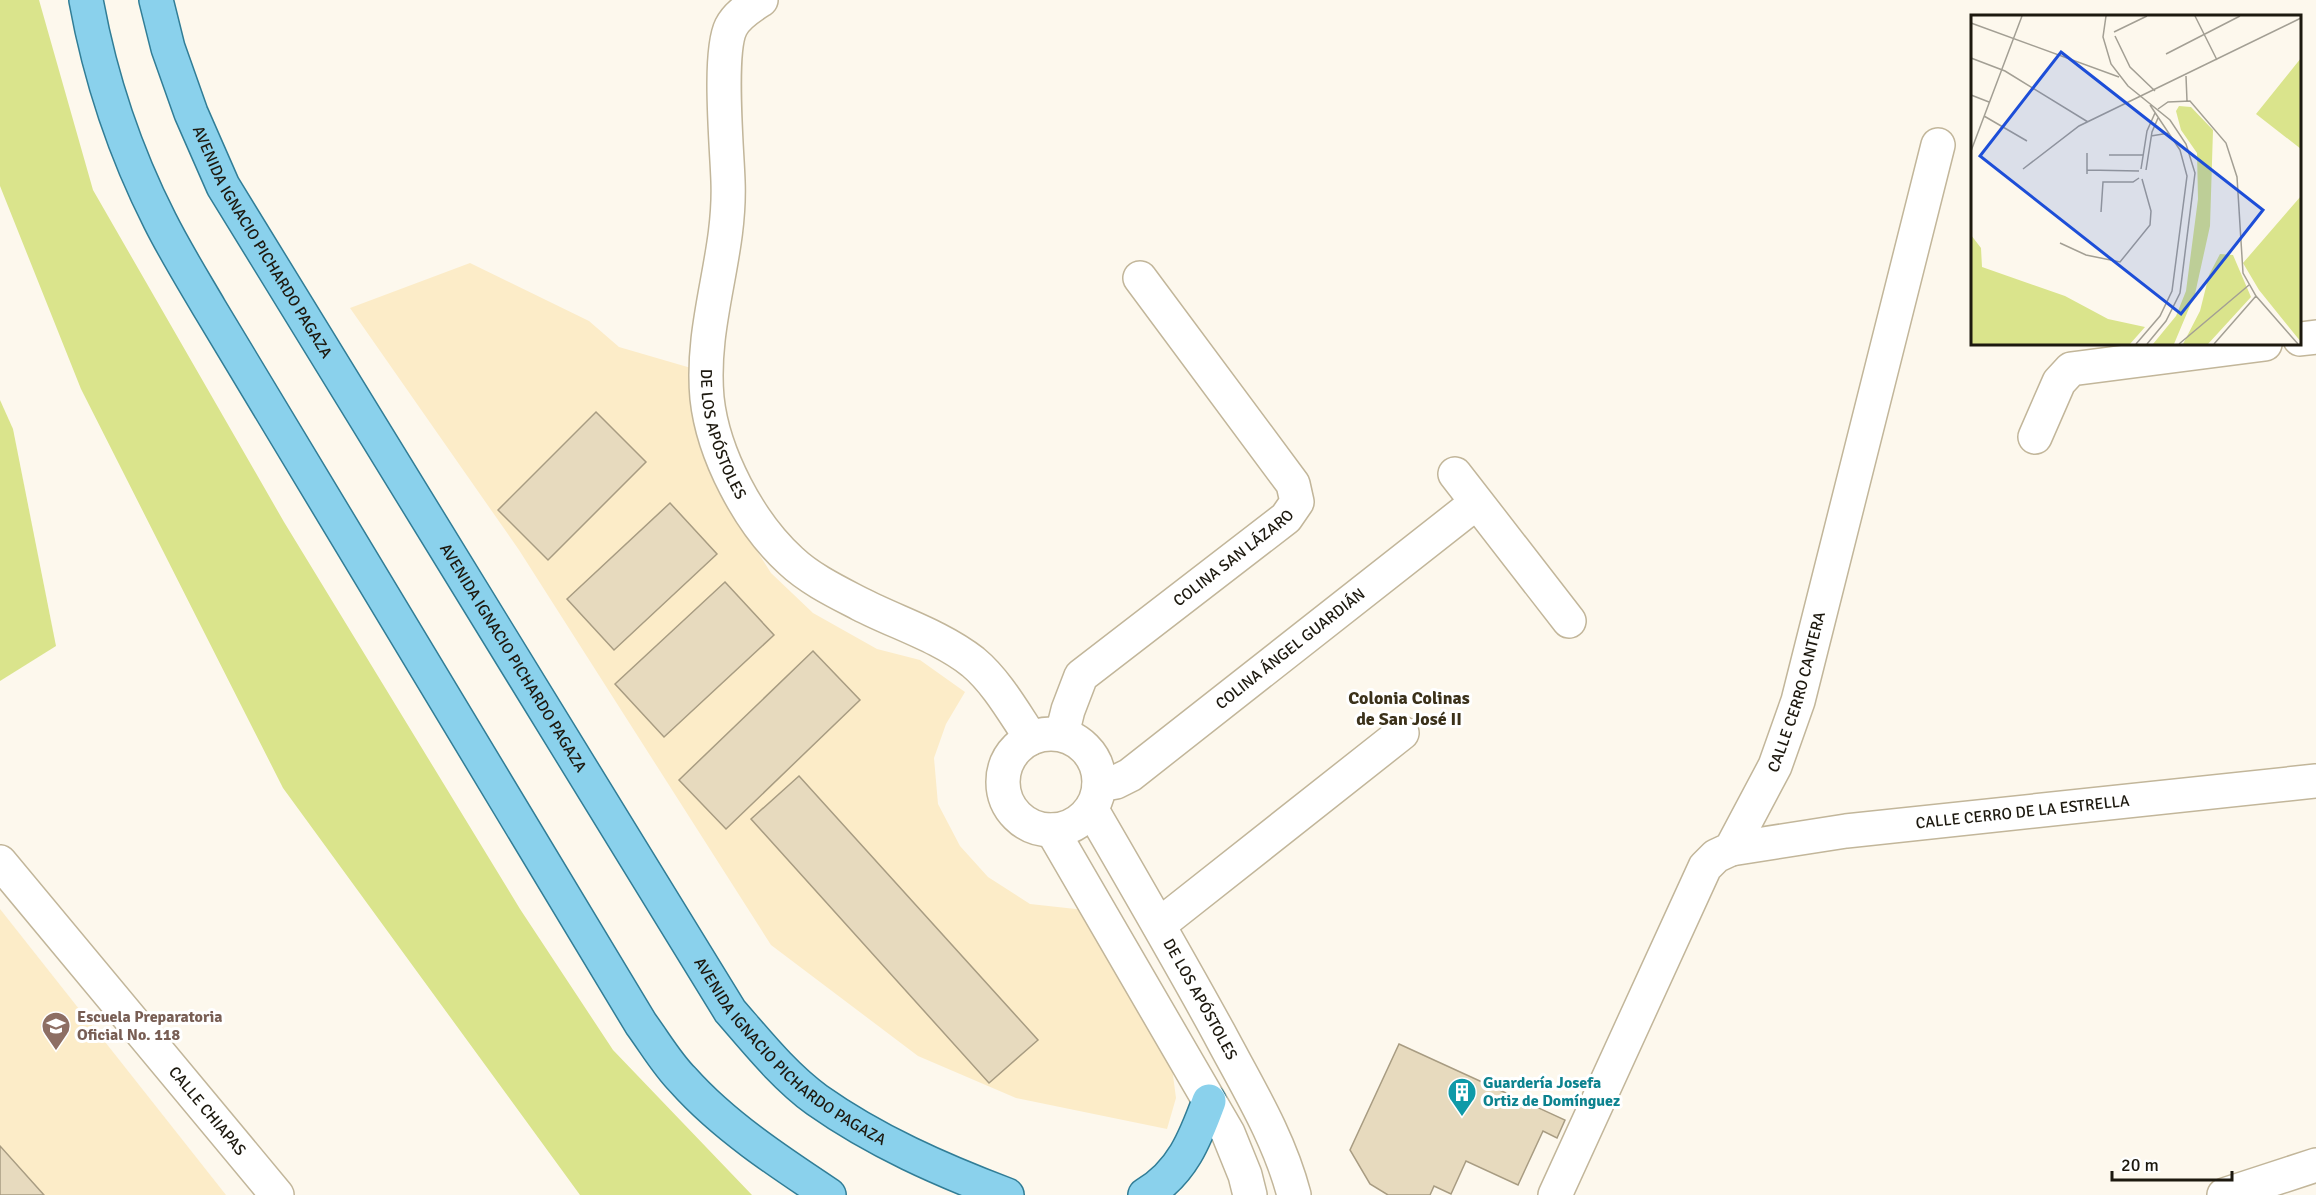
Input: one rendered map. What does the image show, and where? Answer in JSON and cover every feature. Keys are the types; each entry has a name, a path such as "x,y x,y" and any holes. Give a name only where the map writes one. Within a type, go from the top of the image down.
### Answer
{"main road":[{"path":"86,0 100,66 124,142 160,221 210,309 641,1024 682,1080 708,1105 778,1161 830,1195"},
{"name":"AVENIDA IGNACIO PICHARDO PAGAZA","path":"156,0 168,48 191,113 223,186 730,1011 770,1056 816,1099 869,1133 927,1162 1007,1195"},
{"path":"1145,1195 1176,1170 1190,1151 1209,1101"}],"street":[{"name":"DE LOS APÓSTOLES","path":"761,0 742,14 731,27 725,54 729,207 726,243 708,326 705,364 707,400 722,458 754,515 790,561 807,574 859,604 938,640 974,663 997,689 1046,736"},
{"name":"CALLE CERRO CANTERA","path":"1555,1195 1705,867 1716,856 1731,849 1775,766 1798,701 1938,145"},
{"name":"COLINA SAN LÁZARO","path":"1046,736 1068,711 1081,676 1286,518 1297,502 1293,484 1140,278"},
{"path":"2301,339 2316,337"},
{"path":"2035,437 2059,382 2067,372 2078,368 2257,345"},
{"path":"1455,474 1569,621"},
{"name":"COLINA ÁNGEL GUARDIÁN","path":"1095,798 1116,782 1130,775 1476,503"},
{"path":"1159,925 1402,733"},
{"path":"1046,736 1077,740 1089,751 1097,765 1095,798 1079,821 1052,830 1038,828 1020,817 1007,800 1003,786 1004,772 1009,758 1018,746 1046,736"},
{"name":"CALLE CERRO DE LA ESTRELLA","path":"1731,849 1846,831 2316,781"},
{"name":"DE LOS APÓSTOLES","path":"1095,798 1159,925 1264,1116 1280,1152 1294,1195"},
{"path":"1052,830 1209,1101 1235,1150 1250,1195"},
{"name":"CALLE CHIAPAS","path":"0,862 277,1195"},
{"path":"2224,1195 2316,1166"}],"shaded area":[{"path":"470,263 589,321 619,347 691,368 733,513 771,573 813,613 877,649 920,660 965,692 946,724 934,758 938,804 960,846 988,877 1030,904 1085,910 1171,1060 1176,1098 1167,1129 1016,1098 918,1056 771,945 519,550 350,308"},
{"name":"Escuela Preparatoria Oficial No. 118","path":"0,909 226,1195 0,1195"}],"green space":[{"path":"0,0 39,0 93,190 284,522 520,909 613,1050 752,1195 580,1195 283,788 81,389 0,186"},
{"path":"0,400 13,429 56,646 0,681"}],"building":[{"path":"596,412 646,462 548,560 498,510"},
{"path":"670,503 717,554 614,650 567,599"},
{"path":"725,582 774,635 664,737 615,684"},
{"path":"813,651 860,700 726,829 679,780"},
{"path":"799,776 1038,1040 989,1083 751,819"},
{"name":"Guardería Josefa Ortiz de Domínguez","path":"1399,1044 1565,1120 1557,1138 1543,1131 1518,1185 1466,1161 1451,1194 1434,1186 1430,1195 1388,1195 1370,1184 1350,1150"},
{"path":"0,1146 44,1195 0,1195"}],"place":[{"name":"Escuela Preparatoria Oficial No. 118","path":"56,1052"},
{"name":"Guardería Josefa Ortiz de Domínguez","path":"1462,1118"}],"district":[{"name":"Colonia Colinas de San José II","path":"1409,708"}]}
